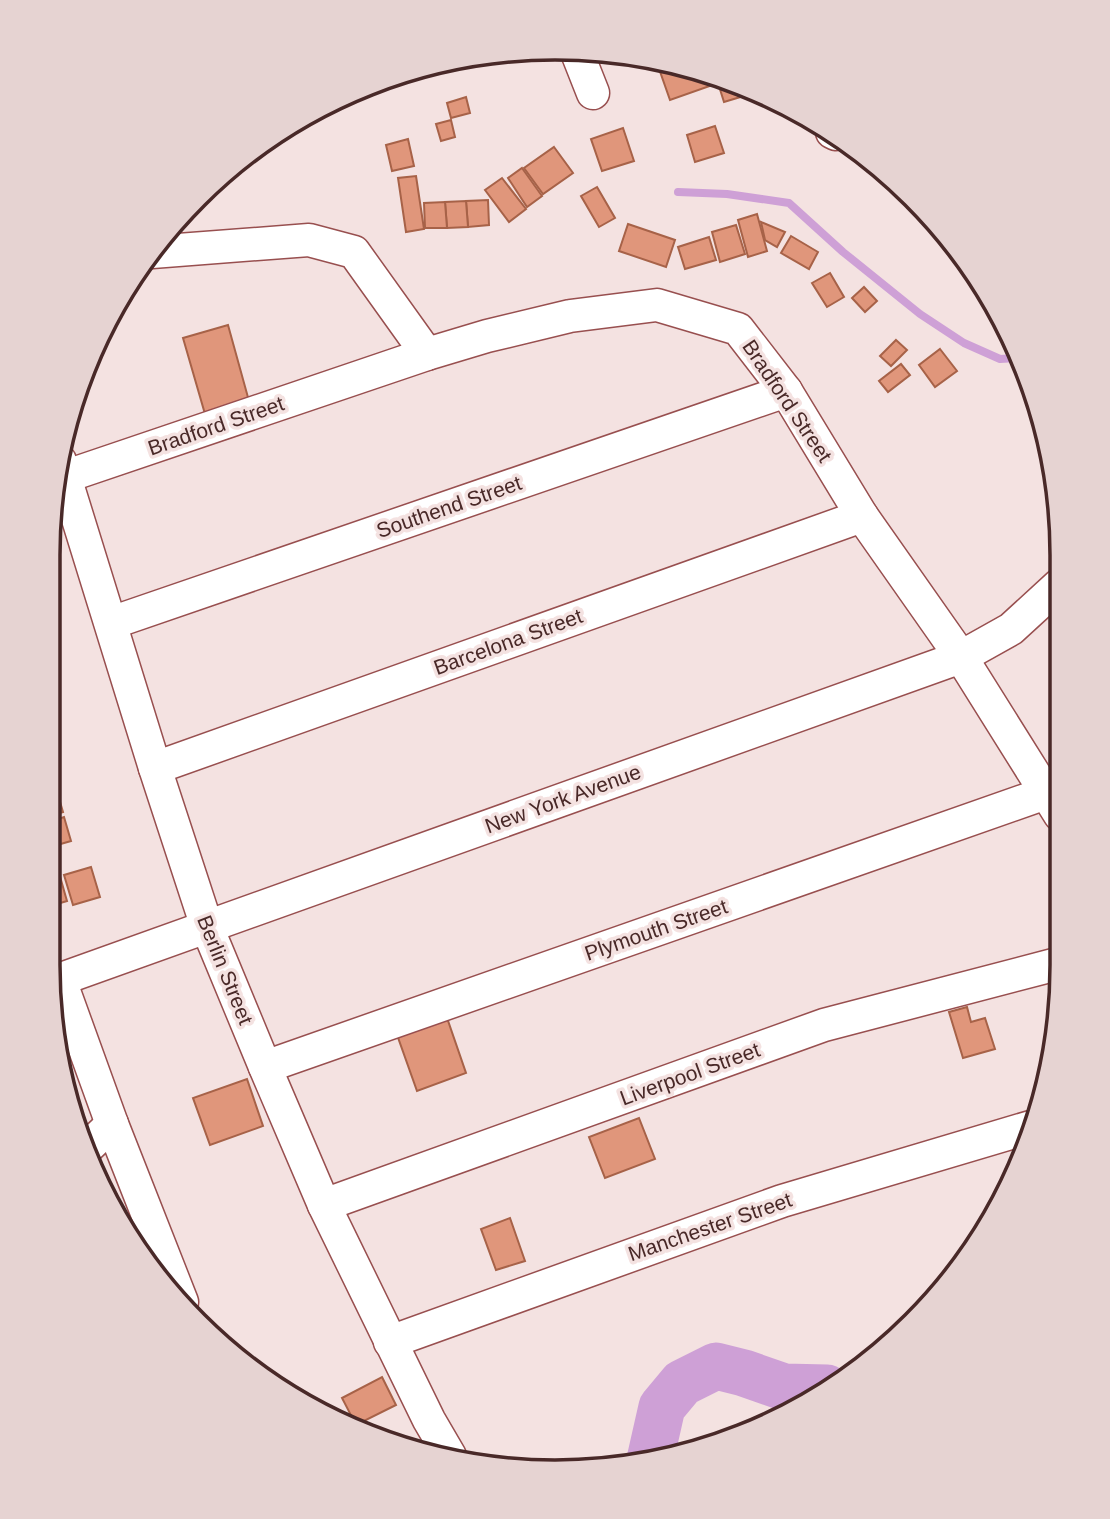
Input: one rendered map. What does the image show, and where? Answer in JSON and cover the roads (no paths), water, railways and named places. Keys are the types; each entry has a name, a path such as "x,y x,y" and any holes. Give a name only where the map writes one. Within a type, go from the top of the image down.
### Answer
{"street":[{"path":"580,61 593,93"},
{"path":"164,251 309,240 354,252 427,354"},
{"name":"Bradford Street","path":"68,467 486,336 570,316 657,305 738,329 786,391 862,516 961,657 1050,798"},
{"name":"Southend Street","path":"111,623 786,391"},
{"name":"Berlin Street","path":"66,480 207,927 324,1205 390,1342 445,1447"},
{"name":"Barcelona Street","path":"155,768 862,516"},
{"name":"New York Avenue","path":"61,980 961,657 1011,629 1050,593"},
{"name":"Plymouth Street","path":"265,1067 1050,805"},
{"name":"Liverpool Street","path":"324,1205 824,1025 1050,966"},
{"path":"61,997 172,1279"},
{"path":"93,1142 112,1124"},
{"name":"Manchester Street","path":"390,1342 782,1200 1021,1131"}],"waterway":[{"path":"678,192 727,194 789,203 843,252 920,314 964,343 1000,359 1010,358"},
{"path":"652,1450 662,1407 682,1383 716,1366 784,1387 812,1388"}]}
